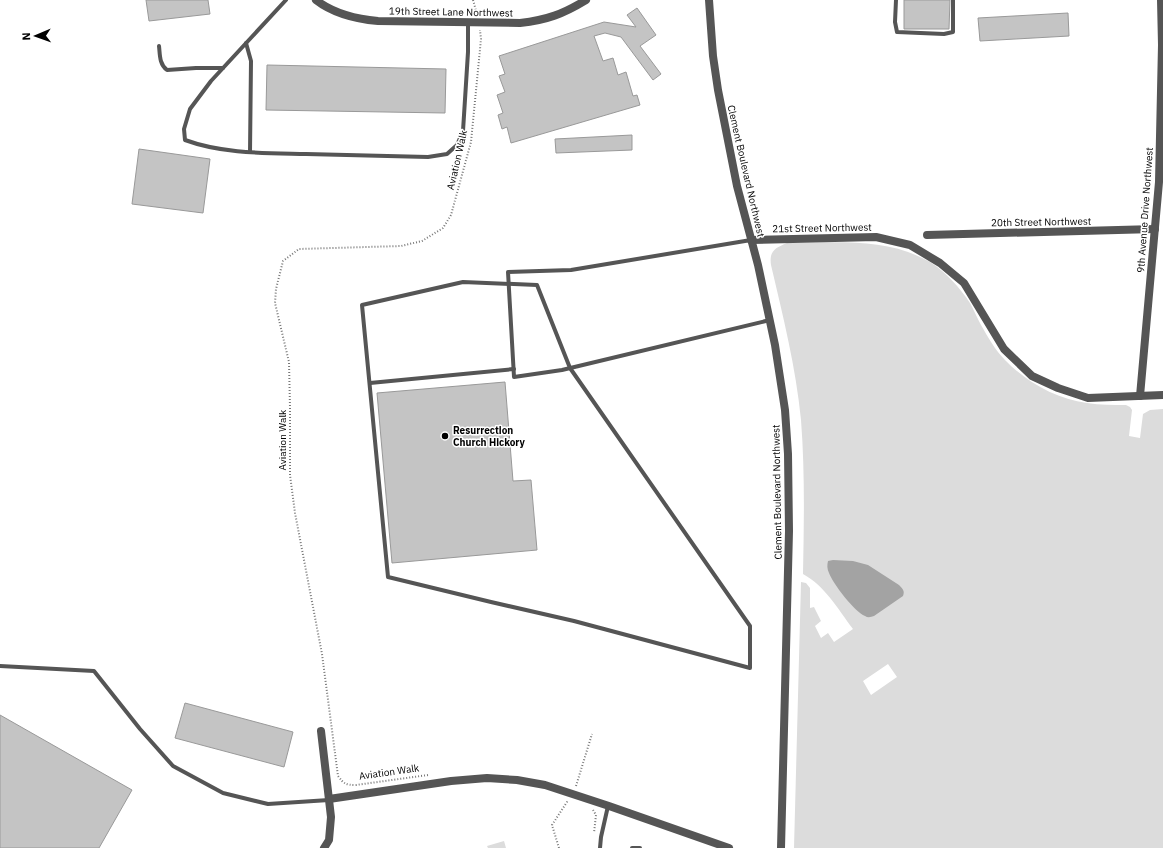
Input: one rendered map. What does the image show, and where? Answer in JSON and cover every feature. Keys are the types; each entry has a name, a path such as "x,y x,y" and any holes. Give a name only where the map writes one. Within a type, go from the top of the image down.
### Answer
{"street":[{"name":"19th Street Lane Northwest","path":"316,0 320,4 337,12 360,19 378,21 520,23 553,17 570,10 586,0"},
{"name":"Clement Boulevard Northwest","path":"709,0 718,90 737,186 770,320 785,410 788,454 789,531 781,848"},
{"name":"9th Avenue Drive Northwest","path":"1140,396 1159,182 1162,46 1161,0"},
{"name":"20th Street Northwest","path":"927,235 1155,229"},
{"name":"21st Street Northwest","path":"751,240 876,237 910,245 940,263 964,283 1004,349 1032,376 1058,388 1088,398 1163,395"},
{"path":"321,731 331,817 329,840 324,848"},
{"path":"329,799 451,780 487,778 517,780 545,785 729,848"}],"lane":[{"path":"286,0 211,81 190,109 184,129 185,140 199,145 232,151 250,152 428,157 447,154 457,145 463,131 468,52 468,22"},
{"path":"896,0 895,22 897,32 944,34 953,32 953,0"},
{"path":"246,43 251,61 250,152"},
{"path":"159,46 161,62 163,67 167,70 223,68"},
{"path":"751,240 571,270 508,272 514,377 570,368 770,320"},
{"path":"463,282 508,284 537,285 570,368 750,626 750,668 574,621 388,576 362,305 463,282"},
{"path":"370,383 514,369"},
{"path":"0,666 94,670 140,729 173,766 223,793 268,804 329,799"},
{"path":"600,848 601,837 609,806"},
{"path":"632,848 640,848"}],"path":[{"name":"Aviation Walk","path":"431,774 356,784 347,784 338,776 322,654 295,513 290,475 289,362 275,303 276,289 283,261 299,249 401,246 422,241 443,228 452,215 471,142 481,39 480,22 473,0"},
{"path":"576,786 592,734"},
{"path":"559,848 552,825 567,802 572,804"},
{"path":"586,808 593,810 596,815 594,837"}],"shaded area":[{"path":"787,243 860,243 896,248 913,254 936,266 952,281 970,303 981,325 998,352 1013,368 1032,382 1064,398 1075,401 1097,404 1126,405 1130,407 1132,410 1129,436 1140,438 1143,414 1150,410 1163,409 1163,848 794,848 801,582 806,583 810,588 810,608 814,607 821,621 815,626 821,638 828,633 834,642 853,629 825,591 803,574 804,478 801,420 792,362 771,265 772,253 776,248","holes":["888,664 897,677 871,695 863,681"]},
{"path":"828,561 853,561 868,565 899,585 903,590 903,596 874,616 866,617 850,604 831,578 827,564"},
{"path":"504,841 506,848 488,848 487,846"}],"building":[{"path":"146,0 208,0 210,14 149,21"},
{"path":"904,0 950,0 949,29 904,29"},
{"path":"637,8 656,35 640,46 661,74 653,80 621,37 605,33 594,36 603,61 613,58 618,75 626,72 633,96 637,95 640,105 511,143 507,127 502,129 498,115 503,113 497,95 505,92 499,76 505,74 499,56 604,22 636,27 627,15"},
{"path":"1068,13 1069,36 980,41 978,18"},
{"path":"267,65 446,69 445,113 266,110"},
{"path":"632,135 632,150 556,153 555,139"},
{"path":"139,149 210,159 203,213 132,204"},
{"name":"Resurrection Church Hickory","path":"505,382 513,481 531,480 537,550 392,563 377,393"},
{"path":"185,703 293,732 284,767 175,738"},
{"path":"0,715 132,790 99,848 0,848"}],"place":[{"name":"Resurrection Church Hickory","path":"445,436"}]}
